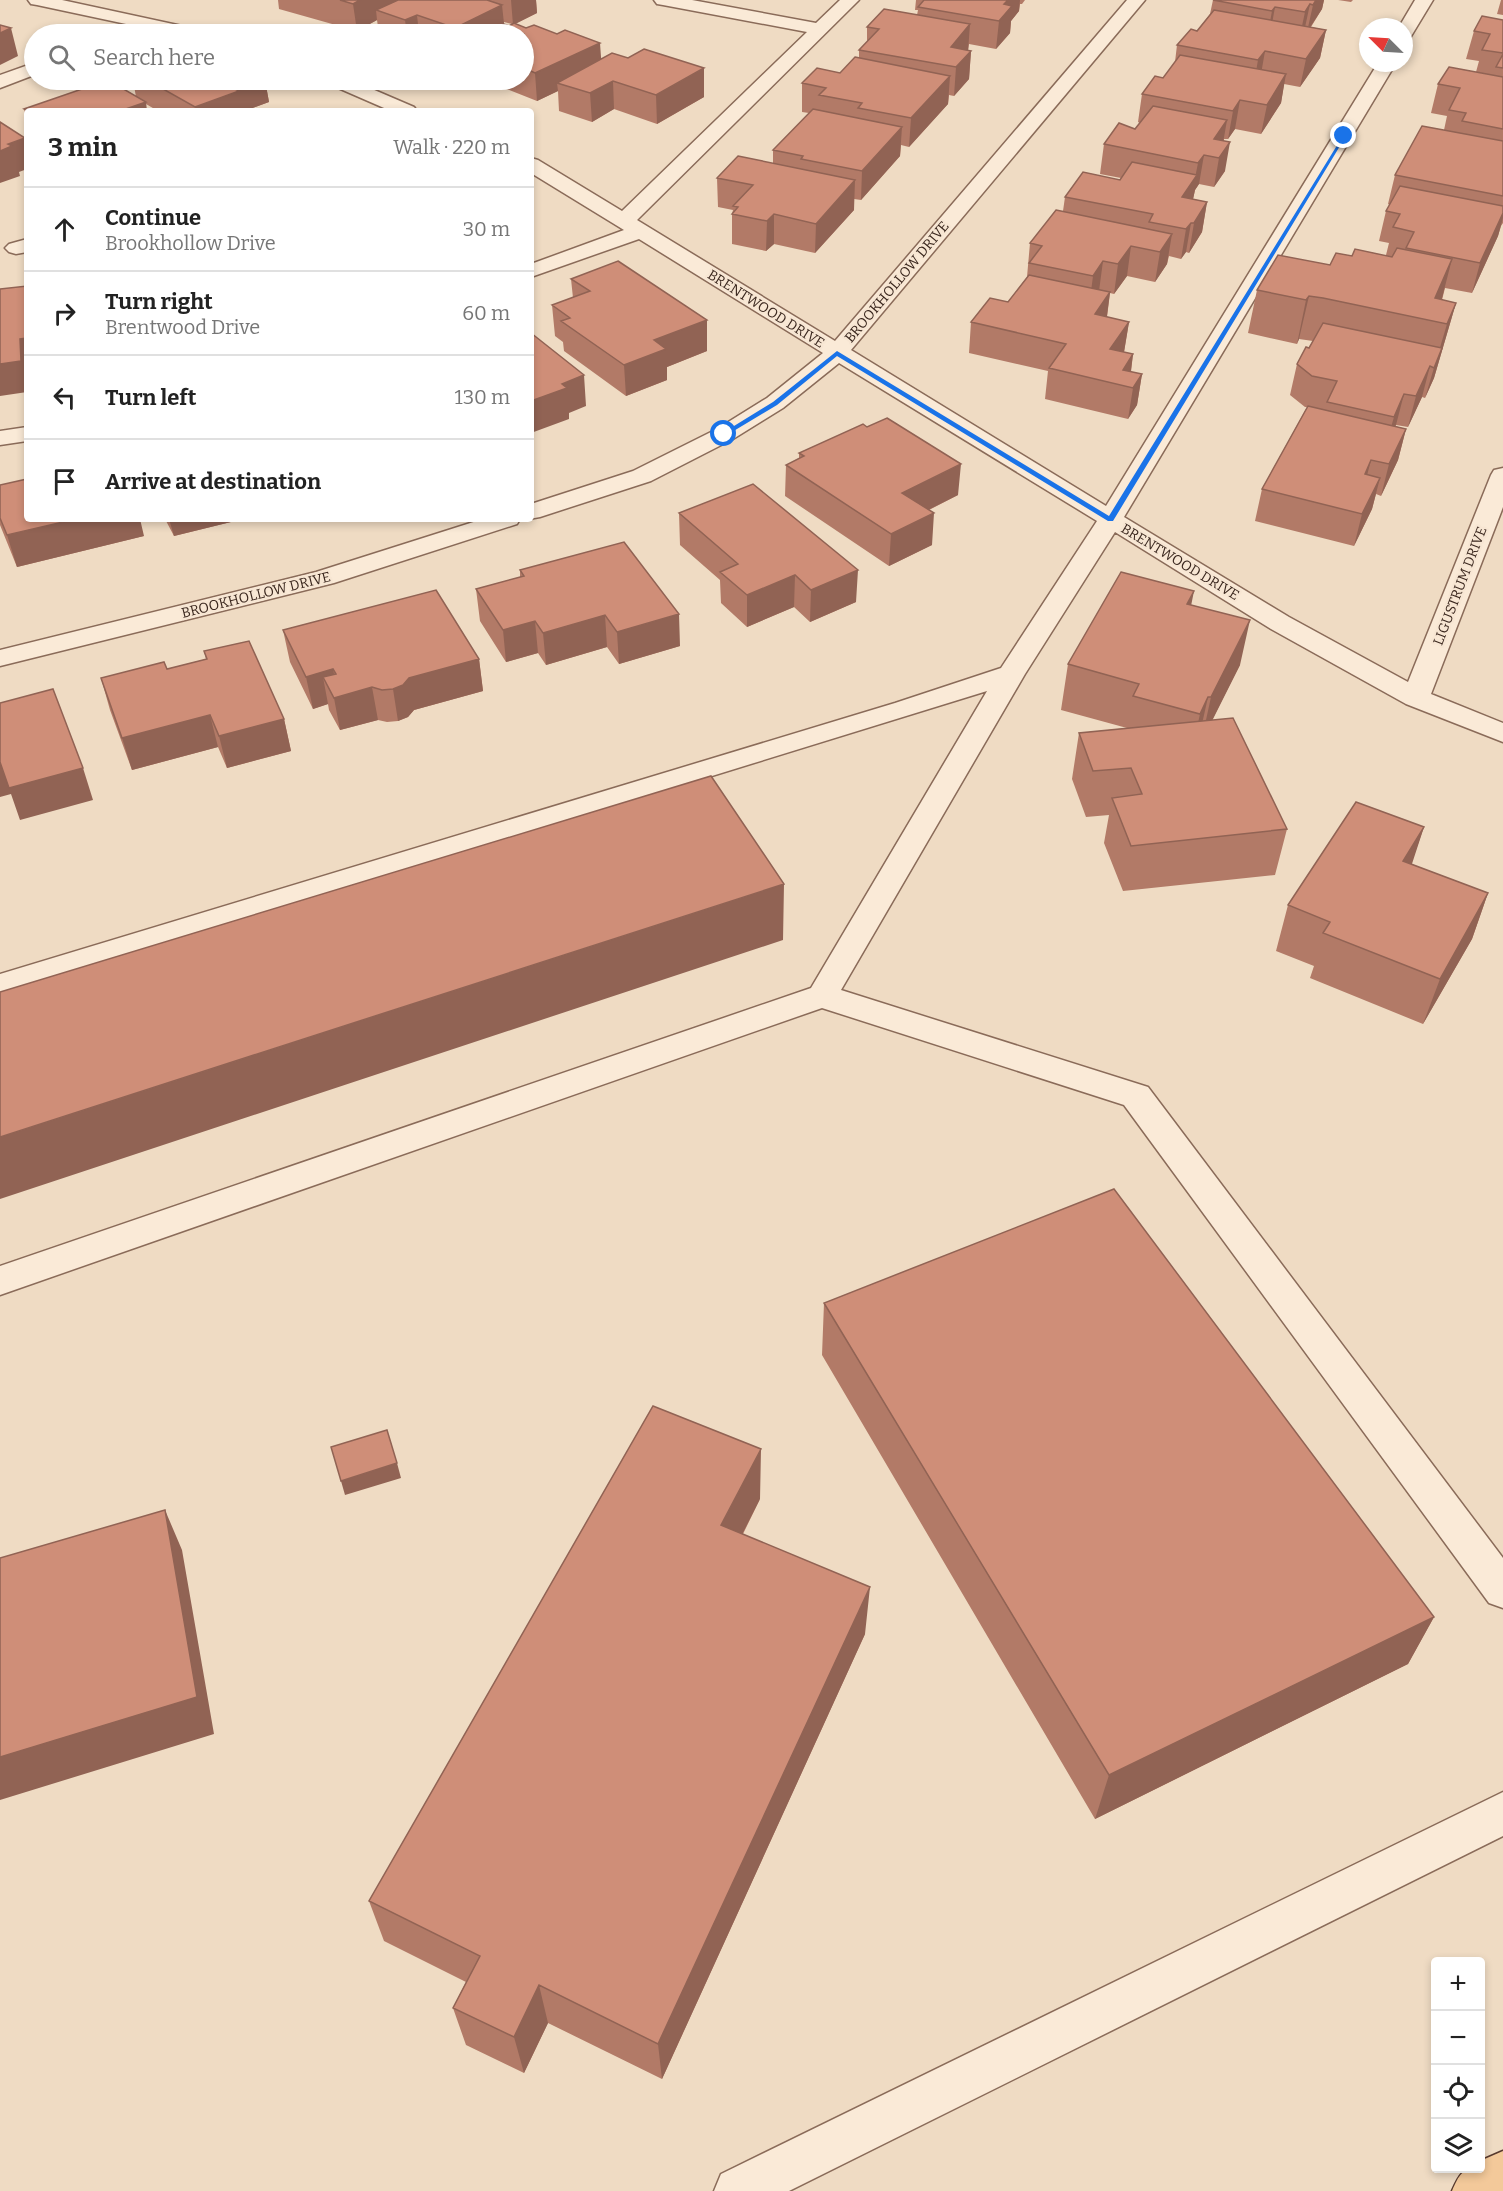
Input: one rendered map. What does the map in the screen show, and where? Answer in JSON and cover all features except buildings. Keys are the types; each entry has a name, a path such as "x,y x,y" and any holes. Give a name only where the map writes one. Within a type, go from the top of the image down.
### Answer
{"main road":[{"path":"1476,2191 1503,2175"}],"street":[{"path":"37,0 146,24"},
{"path":"663,0 820,29"},
{"path":"534,270 633,226 850,0"},
{"name":"BROOKHOLLOW DRIVE","path":"534,511 642,476 724,434 775,403 837,353 1136,0"},
{"path":"1413,19 1424,0"},
{"path":"822,996 1011,674 1110,520 1382,72"},
{"path":"0,82 24,73"},
{"path":"359,90 400,108"},
{"name":"BRENTWOOD DRIVE","path":"534,166 1280,623 1416,698 1503,733"},
{"path":"0,438 24,434"},
{"name":"LIGUSTRUM DRIVE","path":"1416,698 1503,475"},
{"name":"BROOKHOLLOW DRIVE","path":"0,658 325,578 499,522"},
{"path":"0,985 905,709 1011,674"},
{"path":"0,1281 822,996 1136,1096 1503,1590"},
{"path":"738,2191 1503,1814"}],"route":[{"path":"724,434 775,403 837,353 1110,520 1344,136"}]}
